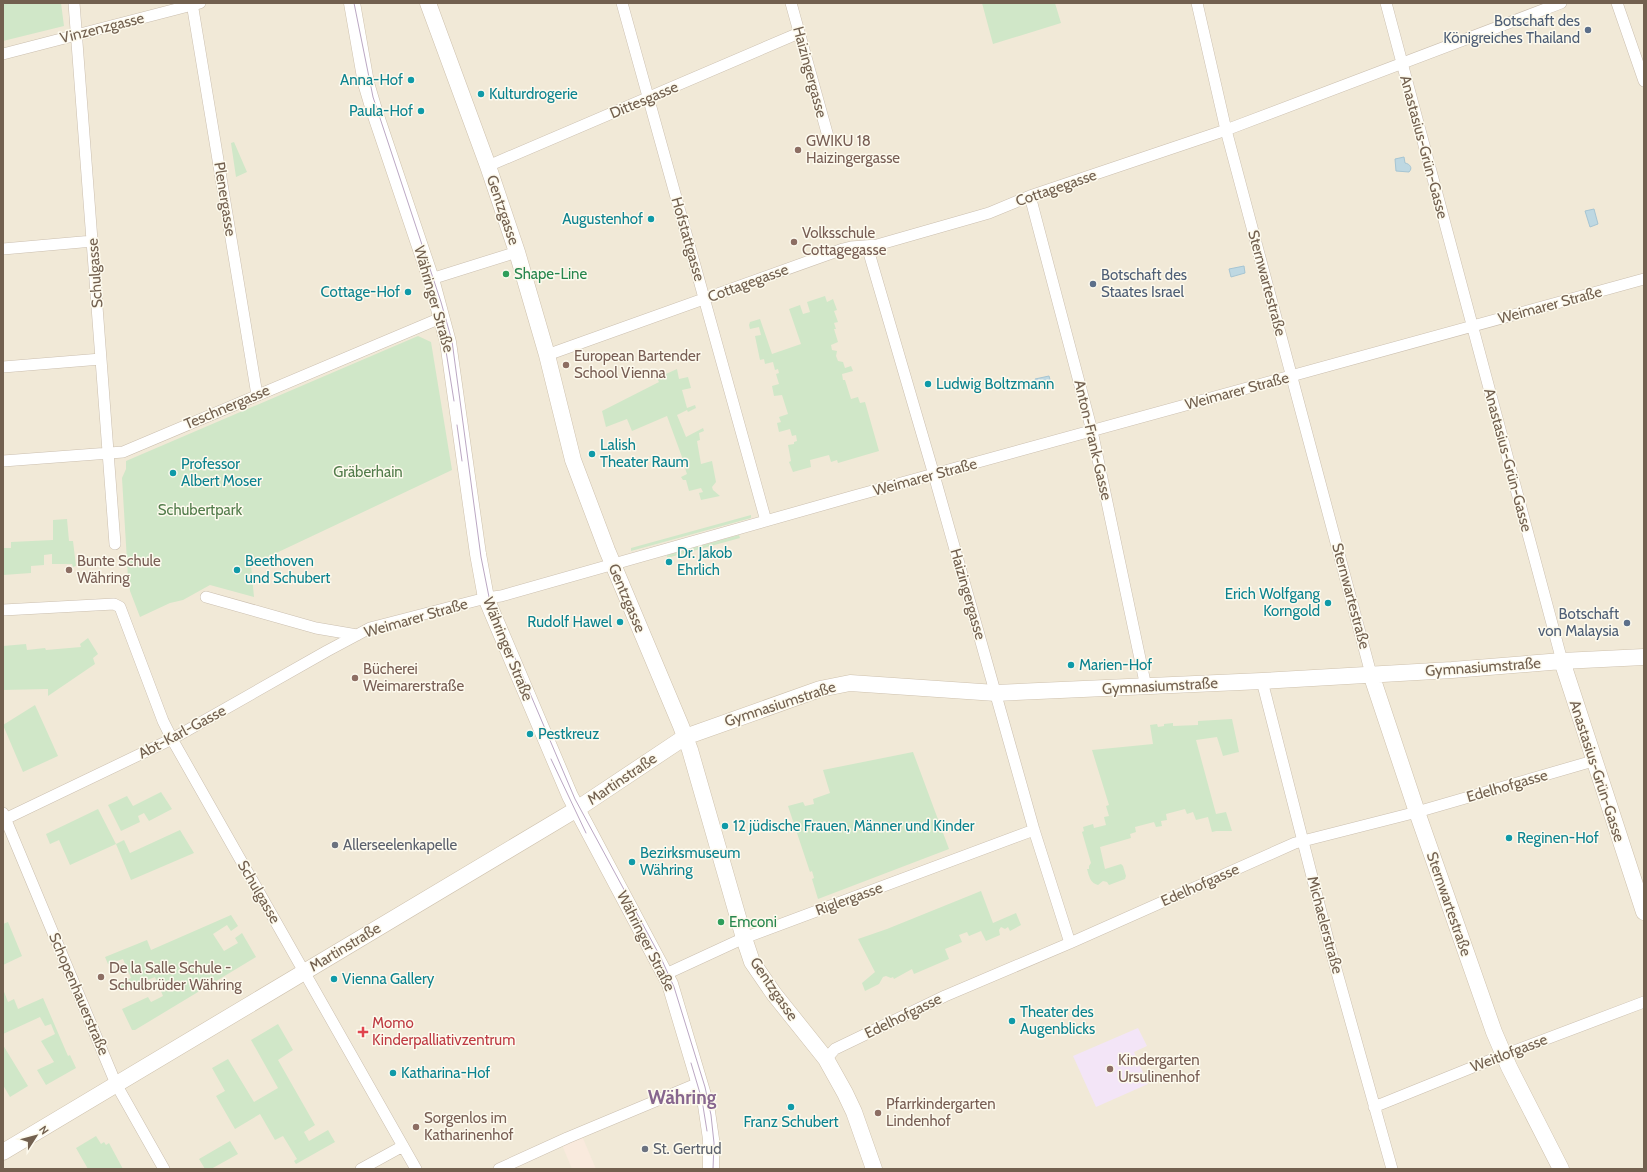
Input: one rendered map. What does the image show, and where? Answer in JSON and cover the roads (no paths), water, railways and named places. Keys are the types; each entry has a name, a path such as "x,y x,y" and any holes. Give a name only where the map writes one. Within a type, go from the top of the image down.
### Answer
{"street":[{"name":"Schulgasse","path":"74,3 116,544"},
{"name":"Gentzgasse","path":"428,3 488,166 517,252 547,355 573,460 612,564 685,737 752,962 774,994 826,1059 854,1112 874,1169"},
{"name":"Hofstattgasse","path":"622,3 766,521"},
{"name":"Haizingergasse","path":"791,3 829,140"},
{"name":"Sternwartestraße","path":"1197,3 1226,130 1293,376 1371,674 1417,812 1504,1055 1561,1169"},
{"name":"Anastasius-Grün-Gasse","path":"1386,3 1562,661 1644,912"},
{"name":"Cottagegasse","path":"547,355 852,247 877,245 989,213 1030,196 1226,130 1561,3"},
{"path":"1617,3 1644,81"},
{"name":"Vinzenzgasse","path":"3,54 195,4"},
{"name":"Plenergasse","path":"195,4 257,395"},
{"name":"Währinger Straße","path":"352,6 366,83 443,317 452,364 478,554 486,598 547,744 577,809 666,974 701,1082 709,1116 711,1169"},
{"name":"Dittesgasse","path":"488,166 800,33"},
{"name":"Anton-Frank-Gasse","path":"1030,196 1092,431 1146,687"},
{"path":"3,249 93,241"},
{"name":"Haizingergasse","path":"867,246 934,475 1034,830 1070,943"},
{"path":"431,279 517,252"},
{"name":"Weimarer Straße","path":"206,597 316,628 357,635 370,628 486,598 501,596 766,521 1644,279"},
{"name":"Teschnergasse","path":"3,461 123,452 443,317"},
{"path":"3,367 101,359"},
{"name":"Schulgasse","path":"3,610 114,604 120,607 163,721 172,739 416,1169"},
{"name":"Abt-Karl-Gasse","path":"4,818 172,739 357,635"},
{"name":"Gymnasiumstraße","path":"685,737 820,689 850,683 996,693 1262,681 1644,657"},
{"name":"Michaelerstraße","path":"1262,681 1331,951 1392,1169"},
{"name":"Martinstraße","path":"3,1152 577,809 685,737"},
{"name":"Edelhofgasse","path":"826,1059 835,1049 931,1003 1295,843 1417,812 1594,761"},
{"name":"Schopenhauerstraße","path":"4,818 116,1084 164,1169"},
{"name":"Riglergasse","path":"666,974 744,938 1034,830"},
{"name":"Weitlofgasse","path":"1374,1107 1504,1055 1644,1002"},
{"path":"498,1169 701,1082"},
{"path":"361,1169 403,1146"}],"water":[{"path":"1404,157 1405,163 1410,166 1410,171 1396,171 1395,159"},
{"path":"1594,209 1598,224 1590,227 1585,211"},
{"path":"1244,266 1245,273 1231,277 1229,269"},
{"path":"1049,376 1051,383 1037,387 1035,379"}],"tram line":[{"path":"354,3 373,97 441,302 452,341 481,557 489,597 575,799 661,958 674,987 705,1087 711,1115 714,1143 713,1169"},
{"path":"442,326 454,401"},
{"path":"457,425 462,461"},
{"path":"551,759 586,833"},
{"path":"691,1063 702,1100 707,1131"}],"place":[{"name":"Botschaft des Königreiches Thailand","path":"1588,30"},
{"name":"Anna-Hof","path":"411,80"},
{"name":"Kulturdrogerie","path":"481,94"},
{"name":"Paula-Hof","path":"421,111"},
{"name":"GWIKU 18 Haizingergasse","path":"798,150"},
{"name":"Augustenhof","path":"651,219"},
{"name":"Volksschule Cottagegasse","path":"794,242"},
{"name":"Shape-Line","path":"506,274"},
{"name":"Botschaft des Staates Israel","path":"1093,284"},
{"name":"Cottage-Hof","path":"408,292"},
{"name":"European Bartender School Vienna","path":"566,365"},
{"name":"Ludwig Boltzmann","path":"928,384"},
{"name":"Lalish Theater Raum","path":"592,454"},
{"name":"Professor Albert Moser","path":"173,473"},
{"name":"Dr. Jakob Ehrlich","path":"669,562"},
{"name":"Bunte Schule Währing","path":"69,570"},
{"name":"Beethoven und Schubert","path":"237,570"},
{"name":"Erich Wolfgang Korngold","path":"1328,603"},
{"name":"Rudolf Hawel","path":"620,622"},
{"name":"Botschaft von Malaysia","path":"1627,623"},
{"name":"Marien-Hof","path":"1071,665"},
{"name":"Bücherei Weimarerstraße","path":"355,678"},
{"name":"Pestkreuz","path":"530,734"},
{"name":"12 jüdische Frauen, Männer und Kinder","path":"725,826"},
{"name":"Reginen-Hof","path":"1509,838"},
{"name":"Allerseelenkapelle","path":"335,845"},
{"name":"Bezirksmuseum Währing","path":"632,862"},
{"name":"Emconi","path":"721,922"},
{"name":"De la Salle Schule - Schulbrüder Währing","path":"101,977"},
{"name":"Vienna Gallery","path":"334,979"},
{"name":"Theater des Augenblicks","path":"1012,1021"},
{"name":"Momo Kinderpalliativzentrum","path":"363,1032"},
{"name":"Kindergarten Ursulinenhof","path":"1110,1069"},
{"name":"Katharina-Hof","path":"393,1073"},
{"name":"Franz Schubert","path":"791,1107"},
{"name":"Pfarrkindergarten Lindenhof","path":"878,1113"},
{"name":"Sorgenlos im Katharinenhof","path":"416,1127"},
{"name":"St. Gertrud","path":"645,1149"}],"district":[{"name":"Währing","path":"682,1097"}],"park label":[{"name":"Gräberhain","path":"368,472"},
{"name":"Schubertpark","path":"200,510"}]}
